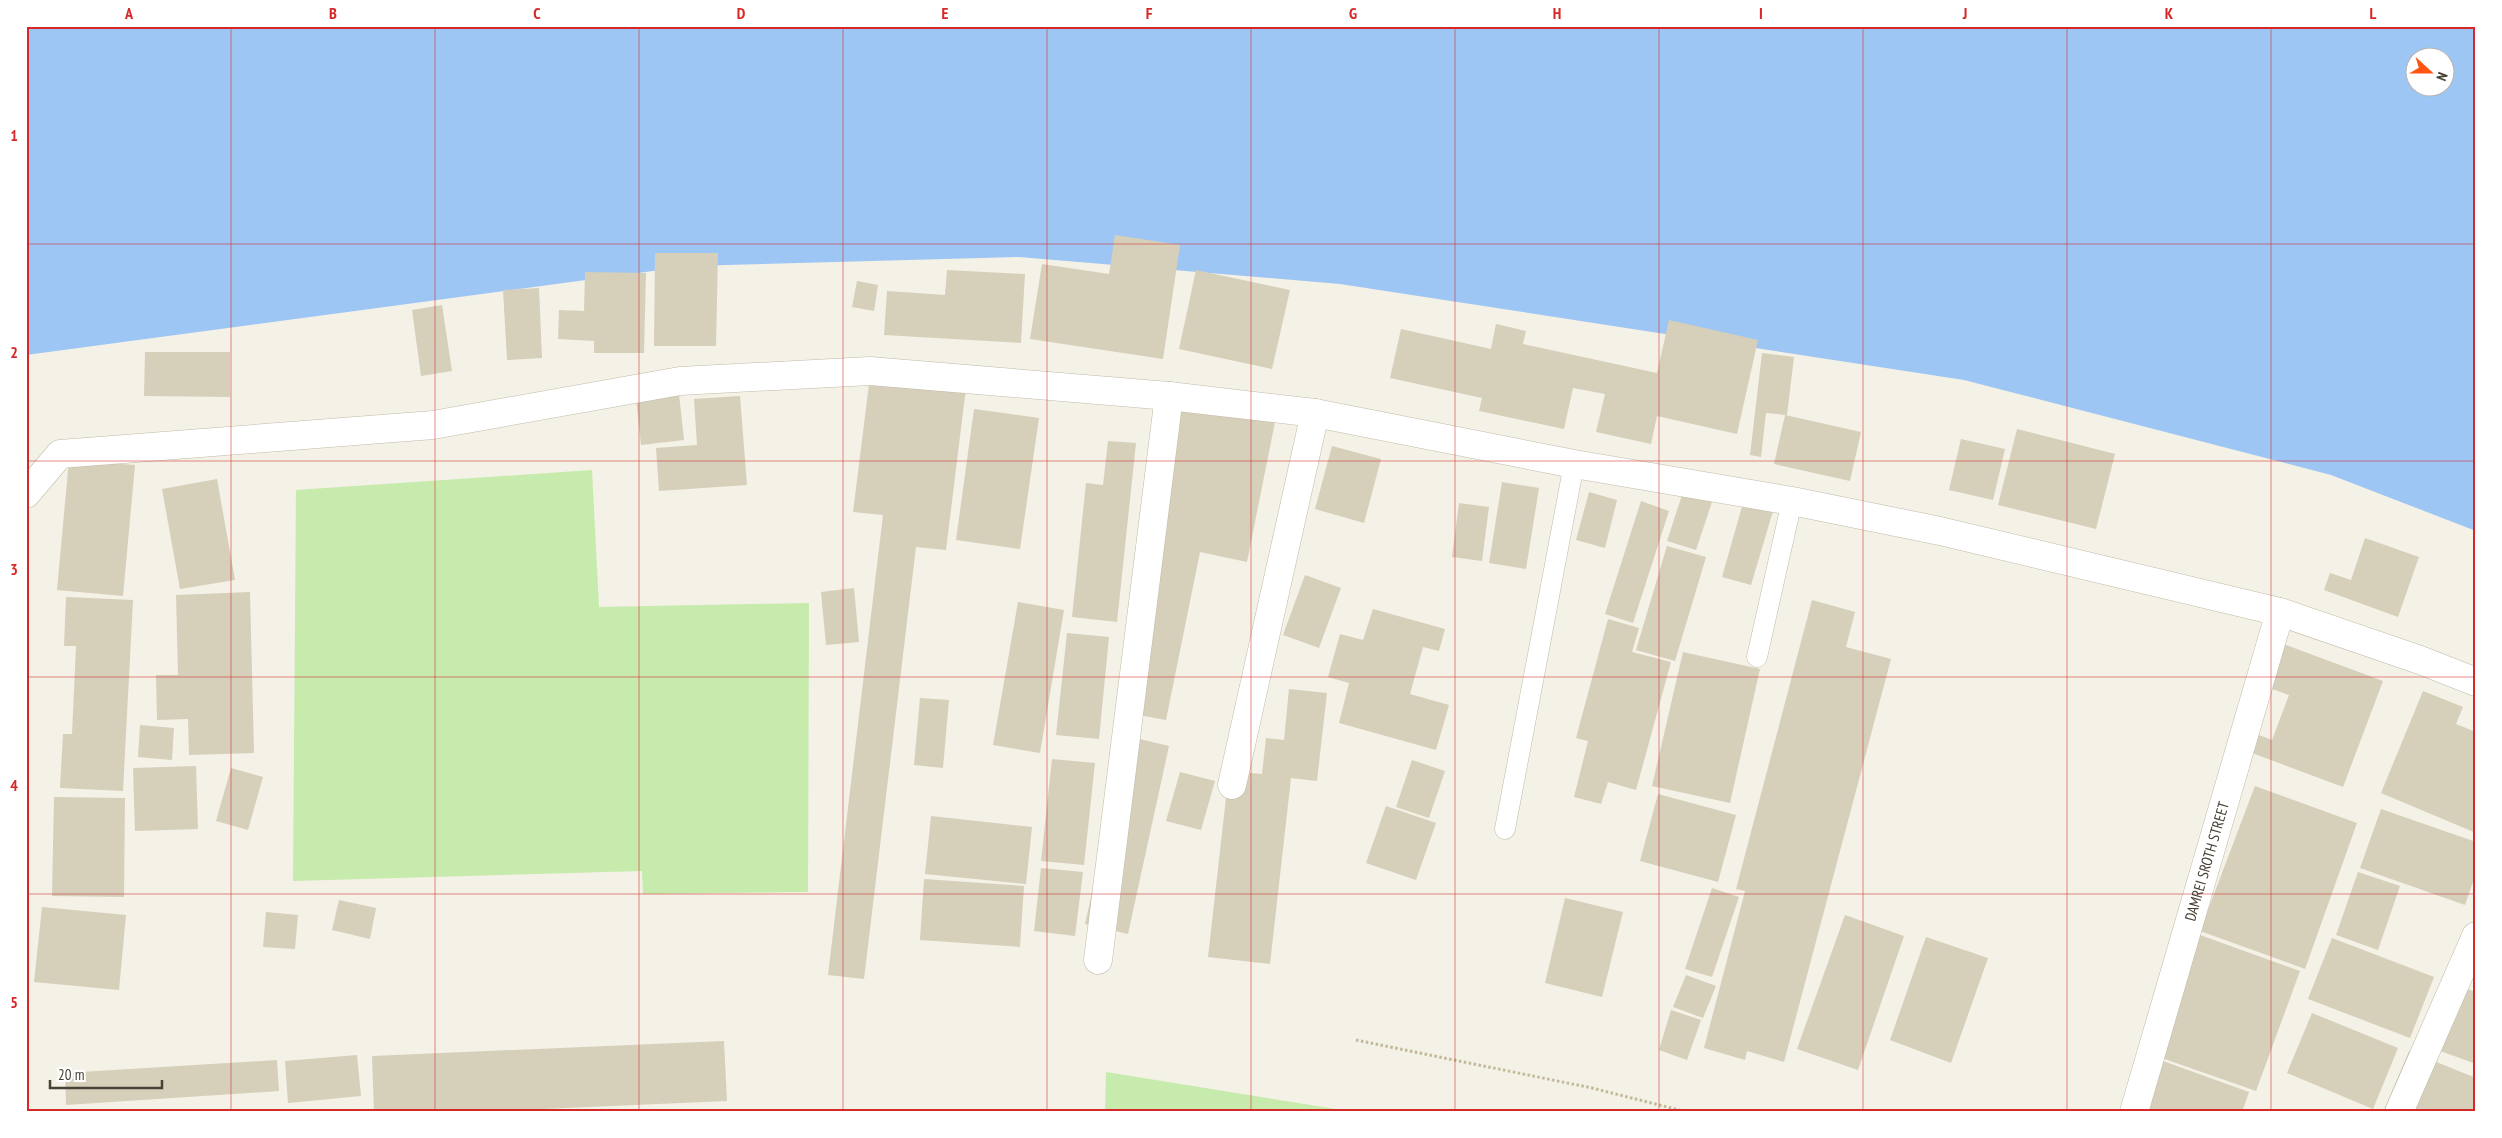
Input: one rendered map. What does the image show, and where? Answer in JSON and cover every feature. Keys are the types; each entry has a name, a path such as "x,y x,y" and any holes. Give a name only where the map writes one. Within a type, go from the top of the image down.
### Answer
{"street":[{"path":"26,494 60,454 433,425 680,381 870,371 1169,396 1315,414 1574,464 1792,501 1940,531 2280,612 2420,660 2476,682"},
{"path":"1098,960 1169,396"},
{"path":"1232,785 1315,414"},
{"name":"DAMREI SROTH STREET","path":"2134,1112 2280,612"},
{"path":"2399,1112 2476,936"}],"lane":[{"path":"1505,829 1574,464"},
{"path":"1758,658 1792,501"}],"path":[{"path":"1356,1040 1592,1088 1687,1112"}],"green space":[{"path":"592,470 599,607 809,603 808,892 643,894 642,871 293,881 296,490"},
{"path":"1106,1072 1354,1112 1105,1112"}],"water":[{"path":"26,26 2476,26 2476,531 2331,475 1964,380 1340,284 1019,257 690,266 26,355"}],"building":[{"path":"1115,235 1180,245 1163,359 1030,339 1042,264 1109,274"},
{"path":"655,253 718,253 716,346 654,346"},
{"path":"947,270 1025,274 1021,343 884,335 887,291 945,295"},
{"path":"1196,270 1290,290 1272,369 1179,349"},
{"path":"585,272 646,273 644,353 594,353 594,341 558,339 559,310 584,311"},
{"path":"857,281 878,285 874,311 852,307"},
{"path":"539,288 542,358 507,360 503,290"},
{"path":"442,305 452,371 421,376 412,310"},
{"path":"1669,320 1758,340 1737,434 1657,416 1651,444 1596,432 1605,394 1573,388 1564,429 1479,411 1482,398 1390,378 1401,329 1491,349 1496,324 1526,331 1523,344 1657,373"},
{"path":"145,352 230,352 230,397 144,396"},
{"path":"1762,353 1794,357 1787,415 1766,413 1761,457 1750,455"},
{"path":"870,376 966,388 946,550 916,547 864,979 828,975 883,515 853,512"},
{"path":"679,394 684,440 641,445 636,398"},
{"path":"740,396 747,485 659,491 656,448 697,445 694,399"},
{"path":"1170,400 1275,422 1247,562 1200,552 1166,720 1122,712"},
{"path":"974,409 1039,418 1020,549 956,540"},
{"path":"1785,415 1861,432 1850,481 1774,464"},
{"path":"2017,429 2115,454 2096,529 1998,505"},
{"path":"1961,439 2005,449 1993,500 1949,490"},
{"path":"1108,441 1136,443 1117,622 1072,617 1086,483 1103,485"},
{"path":"1332,446 1381,459 1364,523 1315,509"},
{"path":"69,460 135,465 123,596 57,590"},
{"path":"217,479 235,580 180,589 162,489"},
{"path":"1502,482 1539,488 1526,569 1489,563"},
{"path":"1589,492 1617,500 1605,548 1576,540"},
{"path":"1683,492 1712,502 1696,550 1667,541"},
{"path":"1641,501 1669,511 1633,623 1605,614"},
{"path":"1459,503 1489,507 1482,561 1452,557"},
{"path":"1743,503 1773,511 1751,585 1722,577"},
{"path":"2365,538 2419,557 2398,617 2324,590 2330,573 2351,580"},
{"path":"1667,546 1706,557 1675,661 1636,650"},
{"path":"1305,575 1341,588 1319,648 1283,635"},
{"path":"854,588 859,642 826,645 821,592"},
{"path":"250,592 254,753 189,755 188,719 157,720 156,675 178,675 176,595"},
{"path":"66,597 133,600 123,791 60,788 63,734 72,734 76,646 64,646"},
{"path":"1812,600 1855,612 1846,647 1891,659 1784,1062 1747,1051 1745,1060 1704,1048 1745,891 1736,889"},
{"path":"1018,602 1064,610 1040,753 993,745"},
{"path":"1373,609 1445,629 1439,651 1423,647 1410,694 1449,705 1436,750 1339,723 1349,683 1328,677 1340,634 1363,640"},
{"path":"1608,619 1639,628 1632,652 1671,662 1636,790 1608,782 1601,804 1574,797 1588,741 1576,738"},
{"path":"1067,633 1109,637 1099,739 1056,735"},
{"path":"2283,644 2383,681 2343,787 2244,750 2251,732 2272,740 2289,695 2267,687"},
{"path":"1683,652 1760,669 1730,803 1652,786"},
{"path":"1289,689 1327,693 1317,781 1291,778 1270,964 1208,957 1229,771 1262,774 1266,738 1284,740"},
{"path":"2423,691 2463,707 2456,724 2476,732 2476,833 2381,793"},
{"path":"920,698 949,700 943,768 914,765"},
{"path":"140,725 174,728 172,760 138,757"},
{"path":"1127,736 1169,746 1128,934 1085,924"},
{"path":"1052,759 1095,763 1084,865 1041,861"},
{"path":"1412,760 1445,771 1429,818 1396,807"},
{"path":"196,766 198,829 135,831 133,768"},
{"path":"231,768 263,777 248,830 216,821"},
{"path":"1180,772 1215,781 1201,830 1166,821"},
{"path":"2255,786 2357,823 2305,969 2200,931"},
{"path":"1658,794 1736,815 1718,882 1640,861"},
{"path":"54,797 125,798 124,897 52,896"},
{"path":"1386,806 1436,823 1416,880 1366,863"},
{"path":"2381,809 2476,842 2476,873 2465,905 2360,868"},
{"path":"931,816 1032,827 1026,884 925,874"},
{"path":"1041,868 1083,872 1075,936 1034,931"},
{"path":"2358,872 2400,886 2378,950 2336,935"},
{"path":"924,879 1024,886 1020,947 920,940"},
{"path":"1712,888 1739,897 1712,977 1685,969"},
{"path":"1565,898 1623,912 1602,997 1545,983"},
{"path":"339,900 376,908 370,939 332,930"},
{"path":"42,907 126,915 119,990 34,982"},
{"path":"266,912 298,915 295,949 263,947"},
{"path":"1845,915 1904,936 1858,1070 1797,1049"},
{"path":"2200,935 2300,971 2256,1091 2156,1056"},
{"path":"1926,937 1988,958 1951,1063 1890,1040"},
{"path":"2332,938 2434,977 2410,1038 2308,999"},
{"path":"1686,975 1716,986 1703,1018 1673,1007"},
{"path":"2444,981 2476,992 2476,1064 2421,1044"},
{"path":"1671,1010 1701,1020 1687,1060 1659,1050"},
{"path":"2312,1013 2398,1048 2373,1109 2287,1073"},
{"path":"724,1041 727,1101 473,1112 374,1112 372,1056"},
{"path":"2409,1051 2476,1078 2476,1106 2473,1112 2383,1112"},
{"path":"357,1055 361,1096 288,1103 285,1061"},
{"path":"2152,1057 2249,1092 2242,1112 2133,1112"},
{"path":"277,1060 279,1091 66,1105 65,1073"}]}
